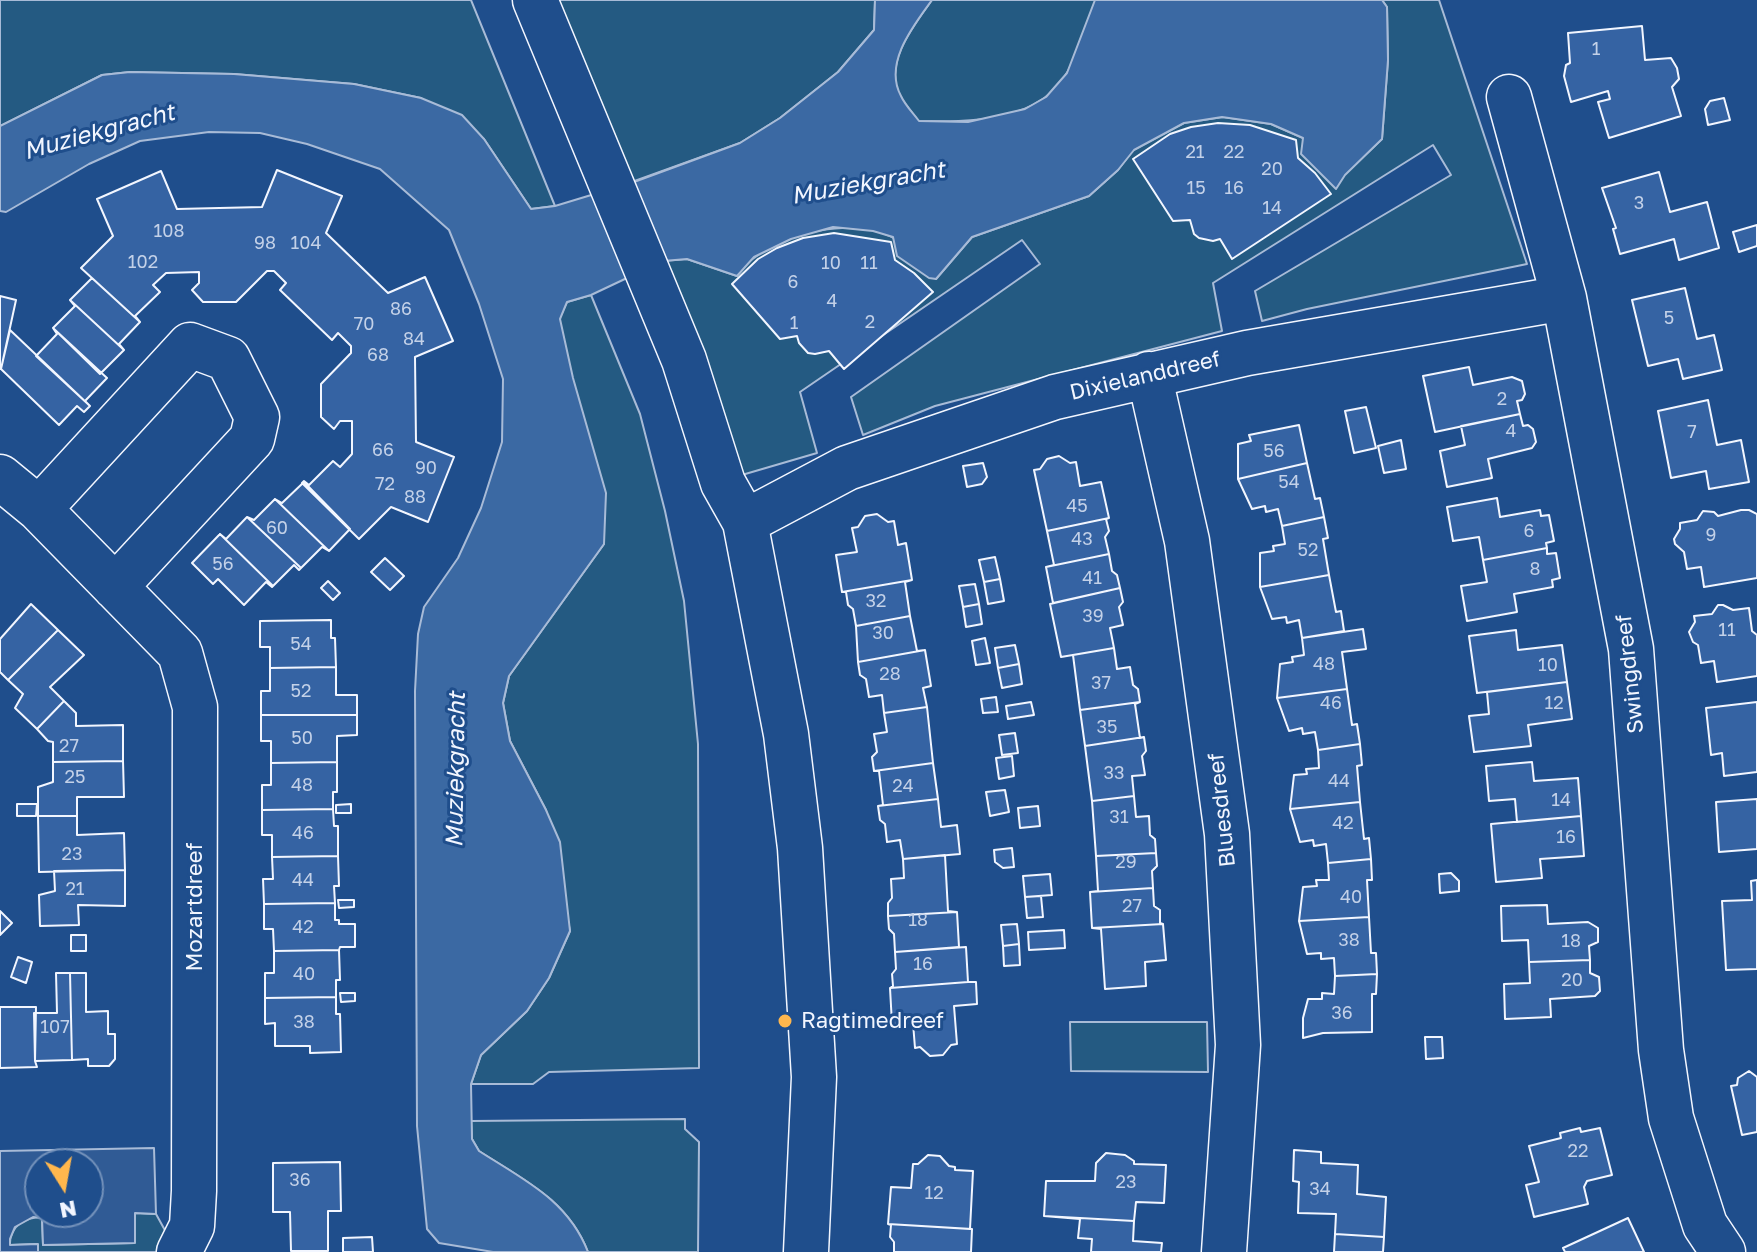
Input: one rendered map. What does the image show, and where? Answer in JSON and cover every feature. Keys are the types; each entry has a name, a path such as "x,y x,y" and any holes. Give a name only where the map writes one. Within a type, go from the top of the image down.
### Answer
{"street":[{"path":"535,0 684,360 723,483 745,522 786,734 800,848 814,1077 806,1252"},
{"name":"Swingdreef","path":"1509,97 1564,298 1631,649 1660,1039 1671,1118 1705,1225 1723,1252"},
{"name":"Dixielanddreef","path":"745,522 847,468 1055,397 1247,353 1564,298"},
{"path":"39,509 190,345 228,359 257,417 252,439 115,587"},
{"name":"Bluesdreef","path":"1149,374 1187,541 1227,834 1238,1045 1224,1252"},
{"name":"Mozartdreef","path":"0,477 39,509 180,653 195,707 194,1191 192,1226 179,1252"}],"shaded area":[{"path":"0,0 471,0 555,206 531,209 484,139 421,98 354,84 234,74 130,72 102,75 0,126"},
{"path":"552,0 875,0 874,30 838,72 780,118 740,143 629,183"},
{"path":"932,0 1095,2 1068,71 1056,88 1040,101 1002,116 959,121 918,121 900,96 895,71 903,45"},
{"path":"1382,0 1439,0 1527,264 1262,321 1255,291 1451,175 1433,145 1213,283 1222,331 935,406 863,435 851,397 1040,264 1022,240 800,392 817,453 735,477 663,261 687,259 737,276 751,260 783,241 820,230 857,228 890,236 909,250 936,279 972,237 1089,196 1118,170 1133,150 1184,123 1223,117 1271,124 1303,138 1344,175 1382,139 1388,60 1387,7"},
{"path":"591,295 640,414 684,601 698,744 699,1068 549,1072 533,1084 471,1084 481,1055 527,1011 549,978 570,931 546,810 510,741 503,703 509,676 604,544 559,319 567,302"},
{"path":"1070,1022 1207,1022 1208,1072 1071,1071"},
{"path":"685,1119 685,1129 699,1142 698,1252 588,1252 569,1218 557,1205 528,1182 479,1151 472,1139 471,1121"},
{"path":"154,1148 156,1214 135,1213 135,1243 43,1245 42,1228 104,1228 104,1149"},
{"path":"0,1151 24,1151 24,1222 15,1227 10,1245 38,1244 38,1252 0,1252"},
{"path":"135,1213 156,1214 167,1234 167,1241 156,1252 38,1252 37,1244 10,1245 10,1238 15,1228 24,1222 24,1228 42,1228 43,1245 134,1243"}],"water":[{"name":"Muziekgracht","path":"875,0 932,0 903,45 898,58 896,83 919,121 968,122 1025,109 1046,97 1067,73 1095,0 1382,0 1387,7 1388,60 1382,139 1345,175 1336,189 1301,154 1303,138 1271,124 1222,117 1184,123 1134,150 1118,170 1089,196 972,237 936,279 929,278 897,256 893,237 873,231 833,227 791,239 754,257 737,276 687,259 663,261 591,295 567,302 560,319 573,378 606,493 604,544 509,676 503,703 510,741 560,842 570,931 549,978 527,1011 481,1055 471,1084 472,1139 479,1151 528,1182 557,1205 569,1218 588,1252 493,1252 439,1243 427,1229 417,1126 415,691 418,634 424,607 458,558 481,508 502,442 503,379 479,304 449,230 380,169 307,144 260,133 209,132 140,141 89,164 6,212 0,211 0,126 102,75 130,72 234,74 354,84 421,98 462,115 484,139 531,209 555,206 634,182 740,143 780,118 838,72 874,30"}],"building":[{"path":"1642,26 1645,60 1671,58 1677,68 1679,79 1672,87 1681,116 1609,138 1598,102 1610,99 1608,91 1571,102 1564,76 1566,65 1570,63 1568,33"},
{"path":"1724,98 1730,120 1708,125 1705,109 1710,101"},
{"path":"1218,123 1250,125 1296,140 1298,158 1331,194 1232,259 1220,239 1199,238 1194,234 1190,220 1173,221 1133,159 1170,134"},
{"path":"277,170 342,196 326,233 388,293 425,277 453,341 415,357 416,442 454,457 428,522 391,507 359,539 302,483 304,481 309,485 333,461 340,467 352,454 352,421 340,421 334,429 321,417 321,384 351,353 351,346 338,333 332,340 280,290 286,283 274,271 267,271 236,302 203,302 192,290 199,283 199,272 166,273 153,285 160,292 135,316 140,322 81,268 113,236 97,199 161,171 177,209 262,207"},
{"path":"1659,172 1670,212 1707,202 1719,248 1679,260 1674,239 1620,254 1613,229 1616,228 1602,188"},
{"path":"1757,225 1757,246 1739,252 1733,232"},
{"path":"834,233 891,242 895,260 933,292 844,369 829,351 808,353 797,336 780,339 732,284 758,259 777,248 803,238"},
{"path":"92,278 140,322 119,344 124,350 70,300"},
{"path":"1685,288 1697,339 1714,335 1722,370 1683,379 1678,359 1648,366 1632,300"},
{"path":"0,296 16,300 1,369 0,369"},
{"path":"70,300 124,350 100,374 53,328 75,306"},
{"path":"53,328 107,378 85,401 90,406 36,356 57,334"},
{"path":"10,330 90,406 84,412 77,406 59,425 1,369"},
{"path":"1469,367 1473,385 1512,377 1522,381 1525,394 1522,400 1517,401 1520,414 1435,432 1423,376"},
{"path":"1708,400 1717,445 1741,440 1749,482 1709,489 1706,471 1671,478 1658,411"},
{"path":"1366,407 1376,448 1354,453 1345,411"},
{"path":"1520,414 1523,426 1533,429 1536,442 1532,448 1488,459 1492,478 1447,487 1440,451 1465,445 1461,426"},
{"path":"1299,425 1307,463 1238,479 1238,444 1251,441 1249,435"},
{"path":"1401,440 1406,469 1384,473 1378,446"},
{"path":"1059,456 1070,463 1076,462 1080,486 1101,482 1109,518 1047,531 1034,470 1040,469 1047,459"},
{"path":"983,463 987,477 982,484 967,487 963,466"},
{"path":"1307,463 1315,499 1320,498 1324,517 1282,526 1278,509 1266,512 1265,506 1252,509 1238,479"},
{"path":"304,482 350,529 329,551 275,499 282,503"},
{"path":"1497,498 1500,517 1540,510 1541,516 1549,515 1554,541 1546,543 1547,548 1483,560 1479,537 1453,541 1447,507"},
{"path":"275,499 329,551 322,547 301,568 247,517 254,520"},
{"path":"1741,510 1757,514 1757,578 1704,587 1701,567 1687,569 1684,552 1675,544 1680,523 1697,520 1703,511 1714,512 1718,516"},
{"path":"877,514 888,522 894,521 898,545 906,543 912,580 842,592 836,555 857,552 852,528 858,527 865,516"},
{"path":"247,517 301,568 299,570 294,565 273,586 220,534 226,539"},
{"path":"1324,517 1328,538 1323,539 1329,575 1260,587 1260,553 1274,551 1273,546 1285,544 1282,526"},
{"path":"1109,518 1106,519 1109,531 1105,537 1109,554 1046,567 1054,565 1047,531"},
{"path":"220,534 273,586 266,582 244,605 218,579 213,584 192,563"},
{"path":"1547,548 1547,554 1556,553 1560,578 1552,580 1553,587 1514,594 1517,612 1467,621 1461,586 1487,582 1483,560"},
{"path":"1109,554 1120,588 1053,603 1046,567"},
{"path":"995,557 1000,579 984,582 979,560"},
{"path":"385,558 404,576 390,590 371,572"},
{"path":"1329,575 1336,612 1341,611 1344,631 1302,638 1299,620 1287,623 1286,617 1272,619 1260,587"},
{"path":"1000,579 1004,601 988,604 984,582"},
{"path":"912,580 905,582 910,616 856,626 846,592 842,592"},
{"path":"328,581 340,593 333,600 321,588"},
{"path":"975,584 979,604 963,607 959,586"},
{"path":"1120,588 1123,602 1119,607 1123,625 1110,628 1114,648 1061,657 1050,604"},
{"path":"31,604 58,630 8,680 0,672 0,639"},
{"path":"979,604 982,624 966,627 963,607"},
{"path":"1718,605 1733,610 1749,608 1752,631 1757,635 1757,676 1717,682 1714,661 1701,663 1698,645 1693,642 1689,632 1695,622 1694,616 1712,614"},
{"path":"910,616 917,651 925,650 858,662 856,626"},
{"path":"331,620 336,667 270,668 270,647 260,647 260,621"},
{"path":"1363,629 1366,649 1342,652 1347,689 1277,698 1280,664 1293,662 1292,657 1304,655 1302,638"},
{"path":"58,630 84,655 50,687 64,701 37,729 15,708 23,694 8,680"},
{"path":"1516,630 1518,650 1562,645 1567,682 1477,693 1469,636"},
{"path":"985,638 990,663 976,665 972,641"},
{"path":"1015,645 1019,664 998,668 995,648"},
{"path":"1114,648 1117,669 1130,667 1140,702 1080,710 1073,655"},
{"path":"925,650 931,686 923,688 927,707 884,713 882,695 869,697 866,679 860,675 858,662"},
{"path":"1019,664 1022,684 1002,688 998,668"},
{"path":"336,667 336,695 357,695 357,715 261,715 261,691 270,691 270,668"},
{"path":"1567,682 1572,719 1528,725 1531,746 1474,752 1469,716 1489,714 1487,692"},
{"path":"1347,689 1352,725 1357,724 1360,744 1318,750 1315,732 1303,734 1302,728 1289,731 1277,698"},
{"path":"996,697 998,712 983,713 981,699"},
{"path":"64,701 76,713 76,726 123,725 123,761 53,762 53,742 37,729"},
{"path":"1031,702 1034,715 1008,719 1006,706"},
{"path":"1140,702 1135,704 1140,738 1085,746 1080,710"},
{"path":"1757,702 1757,772 1724,776 1722,753 1711,755 1706,708"},
{"path":"927,707 933,763 874,771 872,757 877,752 874,734 887,732 884,713"},
{"path":"261,715 357,715 357,735 337,736 337,762 271,763 271,741 261,741"},
{"path":"1015,733 1018,753 1002,755 999,735"},
{"path":"1144,737 1146,751 1142,756 1145,775 1132,776 1134,796 1092,801 1085,746"},
{"path":"1360,744 1362,765 1357,766 1360,802 1290,809 1294,775 1307,774 1306,769 1319,768 1318,750"},
{"path":"1012,756 1014,776 999,779 996,758"},
{"path":"123,761 124,797 77,797 77,816 38,816 38,787 53,782 53,762"},
{"path":"337,762 337,792 333,792 333,809 262,810 262,785 271,785 271,763"},
{"path":"1532,762 1534,781 1578,778 1581,816 1517,822 1515,799 1489,801 1486,766"},
{"path":"933,763 938,799 878,806 883,805 879,771 874,771"},
{"path":"1005,790 1009,812 990,816 986,792"},
{"path":"1134,796 1136,817 1149,816 1150,835 1155,839 1156,853 1096,856 1092,801"},
{"path":"938,799 941,827 957,825 960,854 903,859 900,840 887,842 885,824 880,820 878,806"},
{"path":"1757,799 1757,849 1719,852 1716,802"},
{"path":"1360,802 1364,839 1369,838 1371,859 1328,863 1326,844 1314,846 1313,840 1300,842 1290,809"},
{"path":"17,804 37,804 36,816 17,816"},
{"path":"351,804 351,813 336,813 336,805"},
{"path":"1038,806 1040,826 1020,828 1018,808"},
{"path":"333,809 334,826 338,826 338,856 272,857 272,835 262,835 262,810"},
{"path":"38,816 77,816 77,835 124,833 125,870 39,872"},
{"path":"1581,816 1584,856 1540,859 1542,878 1496,882 1491,824"},
{"path":"1012,848 1014,867 1003,868 995,862 994,850"},
{"path":"1156,853 1157,866 1152,871 1153,888 1090,892 1098,891 1096,856"},
{"path":"945,855 948,911 957,912 888,916 888,903 892,898 891,879 904,878 903,859"},
{"path":"338,856 339,886 334,886 335,903 264,904 263,879 273,879 272,857"},
{"path":"1371,859 1372,880 1367,880 1369,917 1299,921 1303,887 1317,886 1316,880 1329,880 1328,863"},
{"path":"125,870 125,906 78,905 79,925 40,926 39,895 55,891 54,871"},
{"path":"1451,873 1459,881 1459,891 1440,893 1439,874"},
{"path":"1050,874 1052,895 1025,897 1023,876"},
{"path":"1757,880 1757,969 1726,970 1722,901 1752,900 1751,881"},
{"path":"1153,888 1154,906 1160,910 1160,923 1163,924 1092,928 1090,892"},
{"path":"1041,896 1043,917 1027,918 1025,897"},
{"path":"338,900 354,900 354,907 339,908"},
{"path":"335,903 335,920 339,920 339,924 355,924 355,947 274,951 273,929 264,929 264,904"},
{"path":"1547,905 1548,924 1588,922 1598,928 1598,942 1589,946 1590,960 1529,962 1528,940 1502,941 1501,906"},
{"path":"0,911 12,923 0,935"},
{"path":"957,912 959,947 895,952 894,934 889,929 888,916"},
{"path":"1369,917 1371,953 1376,953 1377,974 1335,976 1334,958 1321,959 1321,953 1307,954 1299,921"},
{"path":"1017,924 1019,944 1003,946 1001,925"},
{"path":"1163,924 1166,960 1145,962 1146,986 1105,989 1101,929 1092,928"},
{"path":"1064,930 1065,948 1029,950 1028,932"},
{"path":"71,935 86,935 86,951 71,951"},
{"path":"1019,944 1020,965 1004,966 1003,946"},
{"path":"966,947 968,982 890,988 896,969 895,952"},
{"path":"339,950 340,980 336,980 336,997 265,998 265,973 274,973 274,951"},
{"path":"18,957 32,962 26,983 11,977"},
{"path":"1590,960 1590,973 1599,977 1600,991 1595,996 1550,999 1551,1017 1505,1019 1504,984 1530,983 1529,962"},
{"path":"56,973 70,973 72,1060 35,1061 34,1013 57,1013"},
{"path":"70,973 86,973 86,1012 108,1011 108,1034 115,1034 115,1059 109,1066 88,1066 88,1059 72,1060"},
{"path":"1377,974 1376,994 1372,994 1372,1032 1323,1033 1303,1038 1303,1018 1308,999 1322,999 1322,993 1334,994 1335,976"},
{"path":"976,982 977,1004 954,1006 957,1044 951,1045 943,1055 930,1056 920,1047 915,1048 913,1023 892,1024 890,988"},
{"path":"340,993 355,993 355,1001 341,1002"},
{"path":"336,997 336,1014 340,1014 341,1052 310,1053 310,1046 275,1046 275,1023 265,1024 265,998"},
{"path":"0,1007 36,1007 37,1067 0,1068"},
{"path":"1425,1037 1442,1037 1443,1058 1426,1059"},
{"path":"1749,1071 1757,1077 1757,1132 1742,1135 1731,1086 1737,1085 1738,1078"},
{"path":"1580,1128 1581,1132 1600,1128 1612,1175 1587,1181 1584,1187 1588,1204 1534,1217 1526,1185 1539,1182 1529,1146 1561,1138 1560,1133"},
{"path":"1294,1150 1321,1152 1321,1163 1358,1165 1357,1194 1386,1197 1384,1237 1335,1234 1336,1214 1298,1213 1299,1182 1293,1181"},
{"path":"1106,1153 1125,1155 1134,1164 1166,1165 1164,1203 1136,1202 1134,1221 1044,1216 1046,1181 1095,1181 1096,1163"},
{"path":"928,1155 940,1156 955,1170 973,1171 970,1229 888,1224 891,1187 911,1188 913,1164 918,1164"},
{"path":"340,1162 341,1211 328,1211 328,1251 291,1251 290,1212 273,1212 273,1163"},
{"path":"1044,1216 1134,1221 1133,1241 1162,1243 1161,1252 1091,1252 1092,1239 1078,1238 1080,1219"},
{"path":"1628,1218 1644,1252 1565,1252 1563,1248"},
{"path":"888,1224 972,1229 971,1252 894,1252 891,1225"},
{"path":"1335,1234 1384,1237 1383,1252 1334,1252"},
{"path":"372,1237 373,1252 343,1252 343,1238"}],"place":[{"name":"Ragtimedreef","path":"785,1021"}]}
